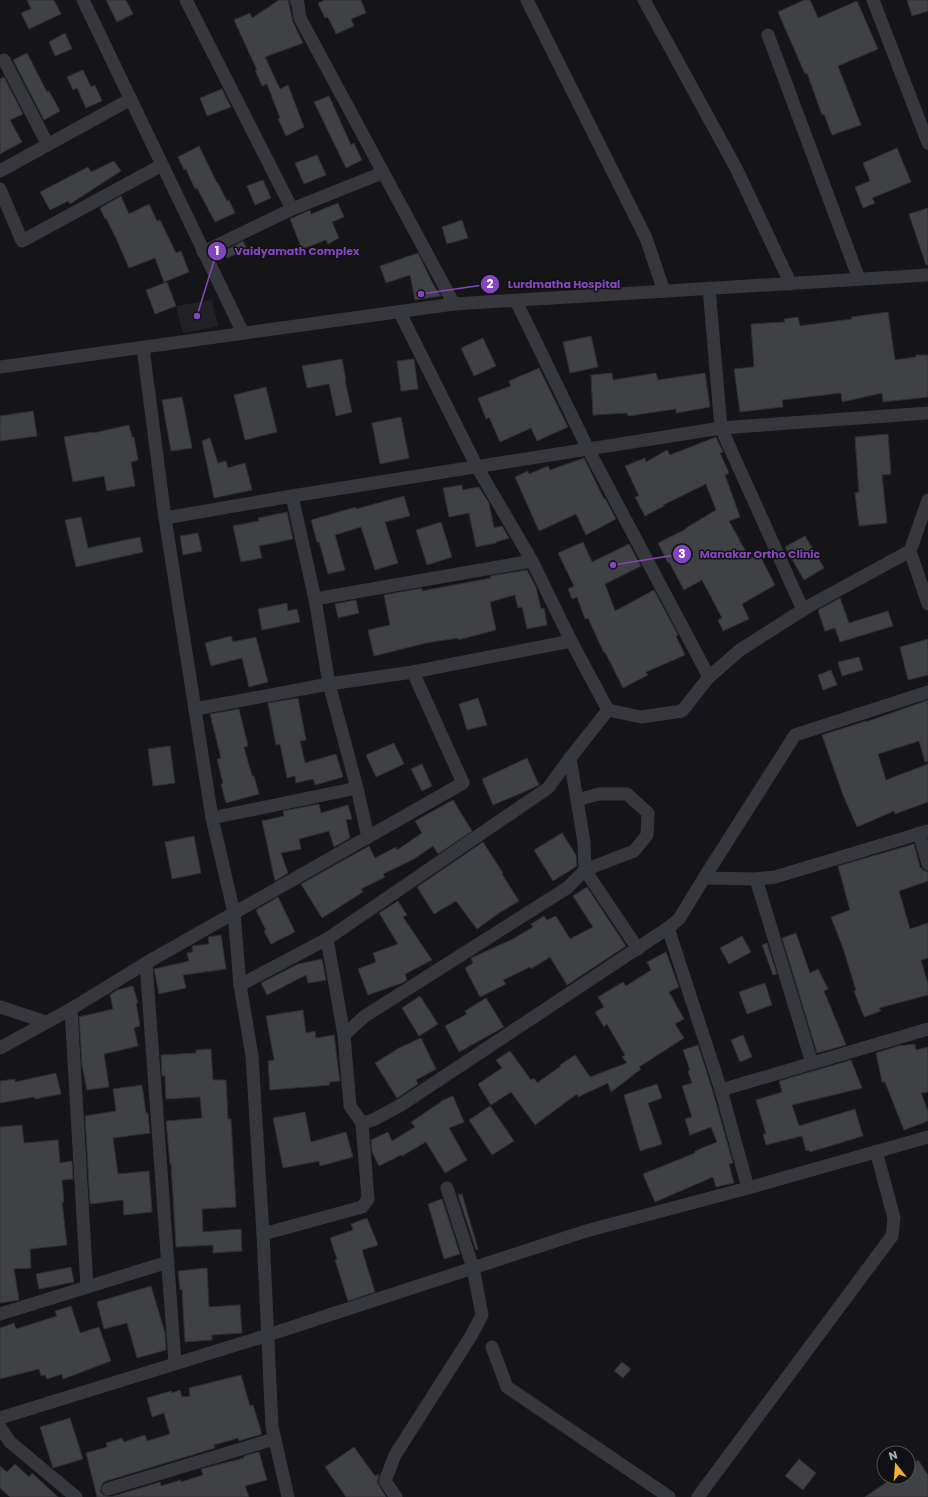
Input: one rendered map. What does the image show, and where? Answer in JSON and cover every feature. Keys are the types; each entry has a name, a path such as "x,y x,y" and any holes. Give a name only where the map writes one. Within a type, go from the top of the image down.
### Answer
{"street":[{"path":"83,0 243,333"},
{"path":"186,0 292,209"},
{"path":"527,0 646,238 664,291"},
{"path":"644,0 736,168 790,284"},
{"path":"873,0 925,128 928,143"},
{"path":"301,1 300,18 382,173 454,304"},
{"path":"768,35 859,280"},
{"path":"1,59 48,145"},
{"path":"0,171 131,99"},
{"path":"0,189 22,241 162,165"},
{"path":"204,252 292,209 382,173"},
{"path":"0,367 400,313 454,304 928,275"},
{"path":"709,288 721,428 803,610"},
{"path":"516,301 588,449 709,677"},
{"path":"400,313 477,466 532,561 571,641 608,710"},
{"path":"143,348 165,518 212,818 234,913 240,985 252,1056 263,1234 272,1427 288,1497"},
{"path":"165,518 477,466 721,428 928,413"},
{"path":"292,496 315,599 329,684 357,788 368,837"},
{"path":"928,500 910,551 928,604"},
{"path":"608,710 642,717 682,711 709,677 740,650 803,610 910,551"},
{"path":"315,599 532,561"},
{"path":"195,709 329,684 412,672 571,641"},
{"path":"0,1048 71,1008 146,962 463,783 412,672"},
{"path":"362,1123 373,1120 401,1105 638,949 679,919 795,735 928,692"},
{"path":"240,985 327,939 548,788 608,710"},
{"path":"570,758 584,842 585,870 638,949"},
{"path":"212,818 357,788"},
{"path":"344,1035 365,1016 567,888 585,870 634,852 647,835 648,812 627,794 599,794 577,800"},
{"path":"704,878 756,879 775,876 924,832 928,864"},
{"path":"756,879 812,1063"},
{"path":"668,928 721,1090 748,1188"},
{"path":"263,1234 362,1207 368,1199 362,1123 350,1106 344,1035 327,939"},
{"path":"146,962 175,1363"},
{"path":"0,1008 46,1022"},
{"path":"71,1008 87,1287"},
{"path":"721,1090 928,1029"},
{"path":"0,1418 268,1335 586,1231 748,1188 928,1137"},
{"path":"698,1497 892,1236 894,1218 876,1151"},
{"path":"396,1497 385,1481 395,1455 471,1336 482,1315 473,1268 447,1188"},
{"path":"0,1314 168,1262"},
{"path":"492,1347 507,1387 669,1497"},
{"path":"0,1427 10,1442 76,1497"},
{"path":"108,1490 274,1439"}],"shaded area":[{"path":"212,300 218,326 183,333 176,306"}],"building":[{"path":"27,0 54,0 61,14 29,29 21,13 31,9"},
{"path":"106,0 126,0 133,14 117,22"},
{"path":"279,0 288,0 293,22 303,43 265,57 280,89 288,85 304,127 286,136 278,119 280,118 267,84 262,86 255,70 257,70 234,20 250,13 252,18"},
{"path":"325,0 361,0 366,13 351,19 354,26 336,34 328,17 325,18 318,3"},
{"path":"804,0 810,0 818,18 857,1 878,49 838,66 861,125 832,135 824,114 822,115 807,73 805,74 778,12"},
{"path":"907,0 928,0 928,11 912,16"},
{"path":"65,33 72,49 55,56 49,42"},
{"path":"27,53 47,92 49,91 60,111 44,120 13,60"},
{"path":"83,70 91,87 95,85 102,101 86,108 77,88 73,90 67,77"},
{"path":"4,77 23,114 10,120 22,142 0,154 0,79"},
{"path":"222,89 231,107 207,116 200,98"},
{"path":"329,96 351,145 354,143 362,160 346,168 314,102"},
{"path":"199,146 217,183 227,201 229,200 235,213 215,222 197,188 195,189 186,169 184,170 178,157"},
{"path":"897,148 911,182 872,198 875,203 863,208 855,187 870,181 863,163"},
{"path":"317,155 326,175 304,184 295,163"},
{"path":"114,161 121,171 70,204 68,201 50,210 40,192 88,167 91,172"},
{"path":"263,180 271,198 255,205 247,186"},
{"path":"121,196 129,214 149,204 157,221 160,220 176,253 181,251 189,272 164,282 155,258 129,268 116,238 100,208"},
{"path":"338,203 344,217 332,222 339,238 328,244 326,240 302,249 290,219 310,210 311,214"},
{"path":"928,208 928,265 926,265 909,214"},
{"path":"462,220 468,238 447,244 442,227"},
{"path":"243,241 247,249 227,258 224,251"},
{"path":"418,253 433,284 441,296 415,300 410,275 386,283 380,266"},
{"path":"167,282 176,306 155,314 146,290"},
{"path":"888,312 895,360 916,357 916,355 928,355 928,397 883,402 882,393 842,402 841,393 782,400 783,407 740,412 734,369 754,367 751,324 785,322 784,319 798,317 800,326 852,319 851,317"},
{"path":"591,336 598,367 570,373 563,342"},
{"path":"483,338 496,366 474,376 461,348"},
{"path":"342,359 352,412 336,416 329,384 307,388 302,366"},
{"path":"414,359 418,389 401,391 397,361"},
{"path":"539,368 568,427 537,441 531,428 500,442 489,417 486,419 478,398 511,386 509,381"},
{"path":"612,373 613,380 656,373 658,380 705,373 710,407 676,413 676,409 628,416 627,413 593,415 591,375"},
{"path":"266,387 277,432 245,440 234,395"},
{"path":"182,397 192,448 171,451 162,400"},
{"path":"33,411 37,436 0,441 0,416"},
{"path":"401,417 409,458 380,464 372,423"},
{"path":"129,425 132,437 134,437 138,460 131,462 135,486 107,491 104,476 73,482 64,437 93,433"},
{"path":"888,434 891,474 882,475 887,523 859,526 855,493 859,492 855,437"},
{"path":"716,437 723,452 720,453 729,473 725,475 740,517 729,521 750,559 759,554 775,585 742,604 749,619 723,631 718,620 722,618 702,580 684,590 658,543 686,529 716,510 706,484 663,505 664,506 645,516 635,497 639,496 625,466 645,458 646,462 667,450 670,455"},
{"path":"210,438 218,463 226,461 228,468 245,463 252,490 214,498 202,441"},
{"path":"584,458 604,499 605,498 616,519 586,535 576,514 539,531 515,477 528,471 529,474 548,466 550,470"},
{"path":"462,485 463,490 479,487 489,503 494,528 502,526 509,538 496,543 476,547 469,513 449,517 443,488"},
{"path":"404,496 410,516 385,522 398,563 375,570 361,527 335,535 345,570 328,574 311,520 356,507 356,509"},
{"path":"287,512 293,539 259,546 262,558 241,562 233,526 259,521 258,518"},
{"path":"81,517 88,548 140,537 143,552 76,567 65,520"},
{"path":"441,522 452,557 427,565 416,530"},
{"path":"198,533 202,551 183,555 180,536"},
{"path":"805,536 824,568 804,580 785,547"},
{"path":"583,542 592,562 629,544 641,566 605,584 615,611 654,590 678,635 676,636 685,655 646,672 648,675 623,688 605,652 604,653 588,618 585,619 577,597 572,599 568,589 574,586 558,553"},
{"path":"527,570 536,587 541,609 544,608 547,625 527,629 522,607 518,608 515,595 490,602 496,630 458,640 458,638 426,643 374,656 368,630 390,625 384,595 422,588 422,591 491,578 490,576"},
{"path":"840,598 849,623 888,611 893,626 840,642 835,628 825,631 818,610"},
{"path":"356,600 359,613 338,618 335,604"},
{"path":"287,603 288,611 297,609 300,622 262,630 258,609"},
{"path":"231,636 233,642 256,637 268,682 249,687 242,658 211,666 205,643"},
{"path":"928,639 928,675 908,680 900,647"},
{"path":"859,657 863,670 842,676 838,662"},
{"path":"831,670 837,685 823,690 818,675"},
{"path":"298,698 306,740 300,741 305,763 336,754 343,777 315,785 313,779 296,783 295,776 287,778 280,744 276,745 268,703"},
{"path":"478,698 487,725 467,730 459,704"},
{"path":"928,700 928,761 925,762 919,741 878,754 886,780 928,764 928,802 895,814 894,811 857,827 843,795 822,735 866,722"},
{"path":"239,709 248,746 244,747 259,794 226,803 217,759 221,758 210,714"},
{"path":"394,743 404,764 376,777 366,755"},
{"path":"170,746 175,783 153,786 148,749"},
{"path":"527,758 539,785 493,805 482,779"},
{"path":"422,764 432,786 422,791 411,769"},
{"path":"453,800 472,831 438,854 433,846 414,859 383,874 385,877 361,889 363,892 322,918 301,884 369,846 375,858 396,847 397,850 422,833 415,821"},
{"path":"319,804 321,813 348,805 352,819 346,820 350,838 334,847 329,831 299,839 301,849 281,853 288,873 275,881 262,821 284,816 283,811"},
{"path":"562,833 576,855 577,866 553,881 534,850"},
{"path":"194,836 201,873 172,879 165,842"},
{"path":"483,842 519,901 477,929 456,901 434,914 417,887"},
{"path":"914,844 920,867 928,872 928,881 899,891 910,929 928,923 928,958 921,960 928,984 928,995 879,1008 881,1011 864,1017 854,991 856,990 843,948 831,917 850,910 838,866"},
{"path":"587,887 626,946 567,985 550,957 531,969 530,967 503,980 506,984 480,997 465,968 473,963 471,958 513,939 533,927 531,924 544,916 547,920 556,916 570,939 593,927 573,896"},
{"path":"278,897 295,932 271,944 256,910"},
{"path":"398,901 407,915 403,917 432,960 405,974 407,980 402,983 368,995 358,969 376,962 373,953 398,944 379,913"},
{"path":"796,933 810,973 818,969 828,989 824,991 846,1045 817,1053 782,938"},
{"path":"221,935 226,969 183,975 186,988 159,994 154,969 189,961 187,953 193,952 192,946 209,944 208,937"},
{"path":"742,936 751,952 729,964 720,948"},
{"path":"767,943 777,974 773,975 762,945"},
{"path":"666,952 679,987 669,992 684,1019 675,1024 684,1038 639,1067 641,1069 611,1092 608,1083 578,1097 577,1094 535,1125 511,1092 491,1105 478,1084 502,1068 496,1060 510,1051 531,1080 534,1078 537,1083 575,1055 590,1077 627,1063 622,1057 625,1055 607,1024 604,1027 595,1012 604,1007 598,997 623,982 626,986 651,970 647,962"},
{"path":"322,959 326,980 308,983 306,975 267,995 261,983 298,964"},
{"path":"765,983 772,1005 747,1014 739,992"},
{"path":"133,986 138,1003 136,1003 140,1026 134,1028 138,1046 104,1054 109,1087 87,1090 82,1065 79,1017 113,1009 110,995 117,990"},
{"path":"420,996 438,1024 419,1036 402,1008"},
{"path":"486,998 504,1027 459,1052 445,1026 467,1014 465,1011"},
{"path":"303,1010 306,1033 315,1031 316,1038 334,1035 340,1081 329,1082 330,1085 270,1090 268,1061 274,1060 266,1016"},
{"path":"743,1035 752,1057 740,1062 731,1040"},
{"path":"421,1038 436,1069 416,1080 418,1084 397,1098 375,1063 399,1048"},
{"path":"915,1044 916,1050 928,1047 928,1092 921,1093 928,1111 928,1121 904,1130 885,1082 882,1082 876,1053 898,1046"},
{"path":"698,1045 733,1163 729,1164 734,1183 716,1187 713,1177 655,1202 643,1174 695,1153 695,1151 717,1142 711,1127 690,1135 685,1119 692,1117 682,1086 692,1083 688,1071 690,1070 683,1050"},
{"path":"211,1049 213,1080 226,1080 228,1119 231,1119 236,1207 202,1209 203,1232 241,1229 242,1251 213,1253 213,1245 176,1247 171,1164 166,1121 202,1118 200,1097 166,1099 165,1076 162,1076 161,1055 196,1053 196,1050"},
{"path":"851,1060 862,1088 792,1105 799,1126 855,1109 863,1136 810,1152 809,1150 806,1151 802,1136 766,1145 763,1134 766,1134 756,1100 782,1092 779,1081"},
{"path":"56,1073 61,1094 0,1103 0,1081 15,1079 15,1082"},
{"path":"657,1084 662,1098 648,1103 662,1144 640,1151 624,1095"},
{"path":"142,1085 146,1113 148,1113 150,1133 113,1138 118,1174 149,1171 152,1212 124,1215 123,1200 90,1204 85,1116 116,1111 113,1089"},
{"path":"453,1096 464,1122 449,1128 467,1160 445,1173 426,1142 402,1156 401,1155 379,1166 372,1152 371,1140 388,1132 392,1141 415,1127 411,1122 441,1101"},
{"path":"490,1106 514,1141 492,1155 469,1120"},
{"path":"305,1112 311,1142 346,1132 353,1157 320,1166 319,1161 283,1168 273,1118"},
{"path":"22,1125 24,1143 58,1140 60,1163 72,1161 73,1179 62,1180 64,1202 62,1202 67,1245 30,1249 31,1268 14,1269 19,1300 0,1303 0,1127"},
{"path":"462,1194 478,1249 476,1250 458,1195"},
{"path":"442,1199 460,1254 444,1259 428,1204"},
{"path":"367,1218 378,1245 362,1250 375,1292 348,1301 335,1260 337,1259 330,1238 353,1230 351,1224"},
{"path":"71,1267 74,1282 39,1289 36,1274"},
{"path":"207,1268 209,1307 240,1305 242,1333 212,1335 212,1340 185,1342 182,1289 180,1290 178,1271"},
{"path":"151,1286 165,1333 166,1350 137,1358 127,1323 104,1329 97,1302"},
{"path":"71,1306 80,1333 99,1327 111,1361 63,1379 62,1374 47,1379 45,1375 41,1376 39,1369 0,1379 0,1328 14,1323 16,1329 57,1316 55,1311"},
{"path":"622,1362 631,1369 623,1378 614,1371"},
{"path":"241,1375 250,1406 253,1405 262,1434 239,1441 238,1438 214,1445 215,1448 106,1481 102,1484 100,1491 103,1495 110,1497 97,1497 86,1453 107,1447 106,1443 122,1438 124,1442 145,1435 147,1441 170,1434 164,1413 152,1417 147,1398 180,1390 182,1397 190,1396 189,1388"},
{"path":"70,1418 83,1459 53,1468 40,1427"},
{"path":"354,1447 375,1476 379,1474 377,1482 386,1497 346,1497 325,1467"},
{"path":"259,1452 267,1480 245,1486 249,1497 110,1497 160,1482 161,1486 181,1480 181,1482 203,1475 201,1469 244,1458 244,1456"},
{"path":"799,1459 816,1473 803,1490 785,1476"},
{"path":"918,1460 928,1475 928,1497 865,1497 882,1485 916,1485 916,1461"},
{"path":"15,1464 29,1477 32,1473 58,1497 10,1497 0,1488 0,1466 7,1472"}],"place":[{"name":"Lurdmatha Hospital","path":"421,294"},
{"name":"Vaidyamath Complex","path":"197,316"},
{"name":"Manakar Ortho Clinic","path":"613,565"}]}
